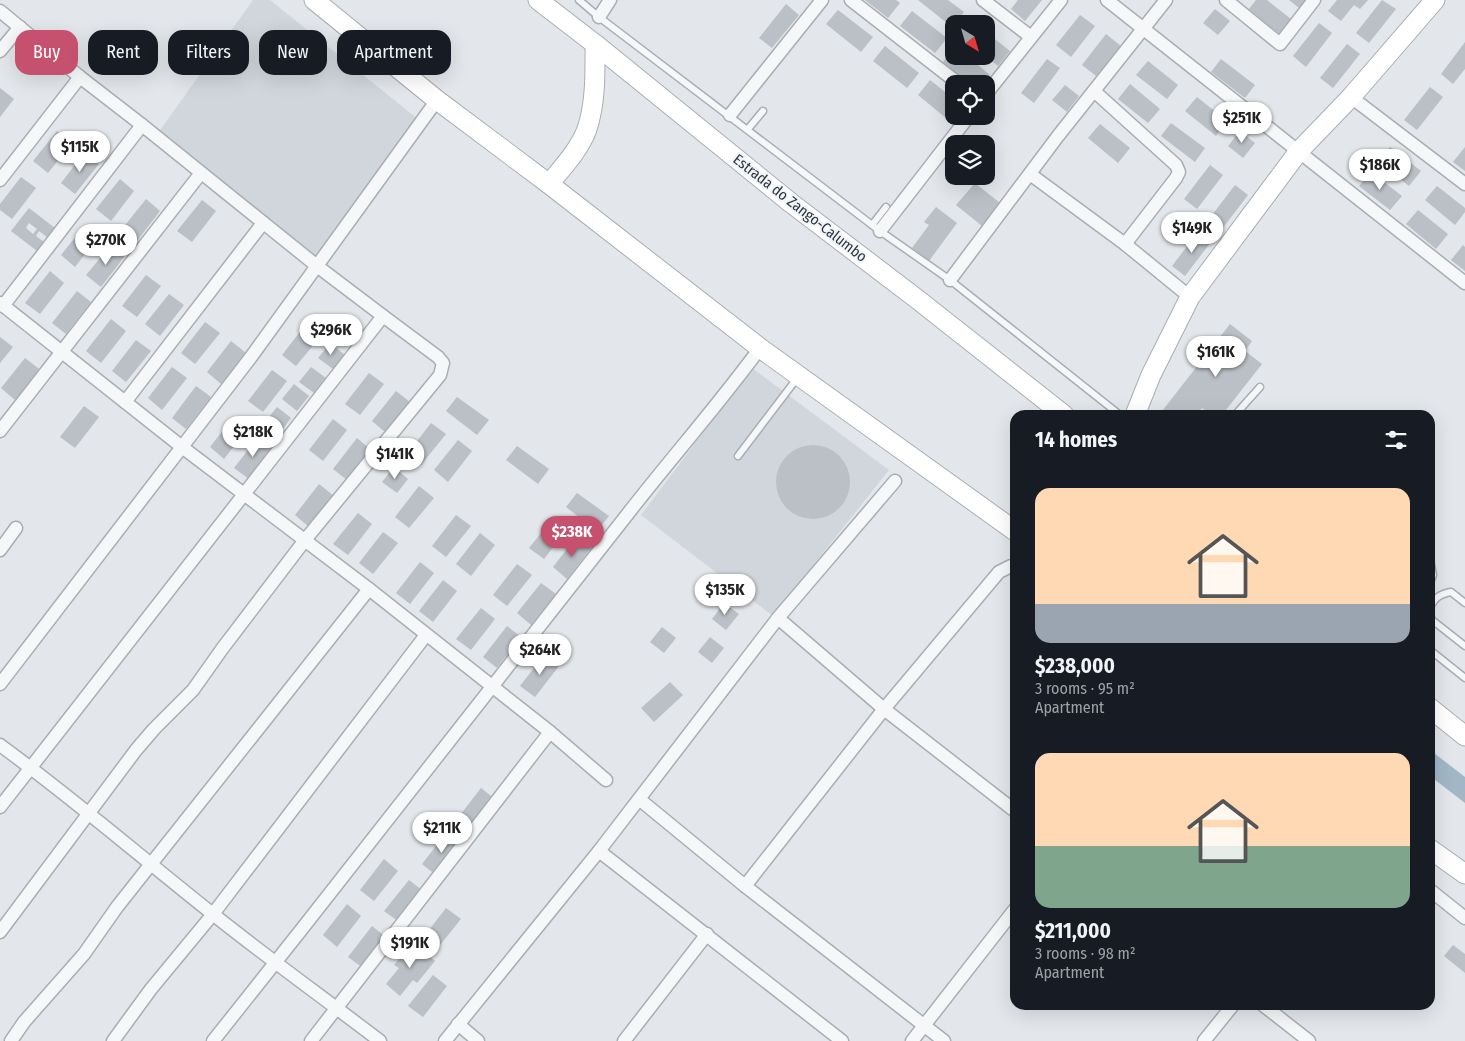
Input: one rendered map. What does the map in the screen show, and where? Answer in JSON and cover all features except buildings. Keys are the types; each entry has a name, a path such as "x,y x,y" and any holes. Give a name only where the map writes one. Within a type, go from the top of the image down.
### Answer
{"main road":[{"path":"314,0 437,100 549,184 760,348 1010,527"},
{"name":"Estrada do Zango-Calumbo","path":"538,0 792,204 917,299 1058,410"},
{"path":"1137,410 1151,375 1190,297 1299,152 1351,97 1427,2"},
{"path":"549,184 568,161 586,131 594,96 595,44"},
{"path":"1435,712 1465,736"},
{"path":"1435,853 1465,874"}],"street":[{"path":"600,17 610,0"},
{"path":"730,115 822,0"},
{"path":"851,0 947,75"},
{"path":"983,0 1031,37"},
{"path":"995,83 1061,0"},
{"path":"1108,0 1465,283"},
{"path":"950,280 1166,0"},
{"path":"1226,0 1280,44 1314,0"},
{"path":"0,11 317,266 438,357 443,363 440,375 305,540 193,690 136,750 0,932"},
{"path":"0,51 20,27"},
{"path":"0,180 80,77"},
{"path":"1094,91 1176,165 1179,172 1125,244"},
{"path":"1351,97 1465,184"},
{"path":"0,684 251,357 437,100"},
{"path":"142,125 1,305 182,447 369,589 550,732 606,780"},
{"path":"876,228 962,125"},
{"path":"0,432 202,173"},
{"path":"1030,174 1125,244 1190,297"},
{"path":"125,402 263,223"},
{"path":"0,807 383,316"},
{"path":"213,1041 760,348"},
{"path":"445,1041 600,851 778,618 895,481"},
{"path":"0,550 16,528"},
{"path":"745,886 884,709 999,572 1010,566"},
{"path":"0,1033 11,1041 24,1022 84,954 151,864 369,589"},
{"path":"778,618 884,709 1010,807"},
{"path":"113,1041 151,989 213,914 426,635"},
{"path":"311,1041 550,732"},
{"path":"0,745 90,813 275,963 380,1041"},
{"path":"639,799 745,886 944,1041"},
{"path":"600,851 842,1041"},
{"path":"1435,894 1465,918"},
{"path":"912,1041 1010,915"},
{"path":"624,1041 707,934"},
{"path":"1204,1041 1229,1010"},
{"path":"1269,1010 1309,1041"},
{"path":"458,1024 478,1041"}],"lane":[{"path":"579,0 876,228 950,280 1114,410"},
{"path":"748,129 763,111"},
{"path":"876,228 886,207"},
{"path":"738,456 799,375"},
{"path":"1239,410 1260,387"},
{"path":"1435,600 1440,594 1450,592 1465,603"},
{"path":"1435,622 1465,646"},
{"path":"1435,654 1465,678"}],"shaded area":[{"path":"253,0 270,0 307,30 259,30 259,75 327,75 327,46 337,54 337,75 363,75 419,120 319,258 158,133 199,75 249,75 249,30 232,30"},
{"path":"752,368 889,470 773,616 641,515"}],"water":[{"path":"1435,754 1465,777 1465,803 1435,780"}]}
